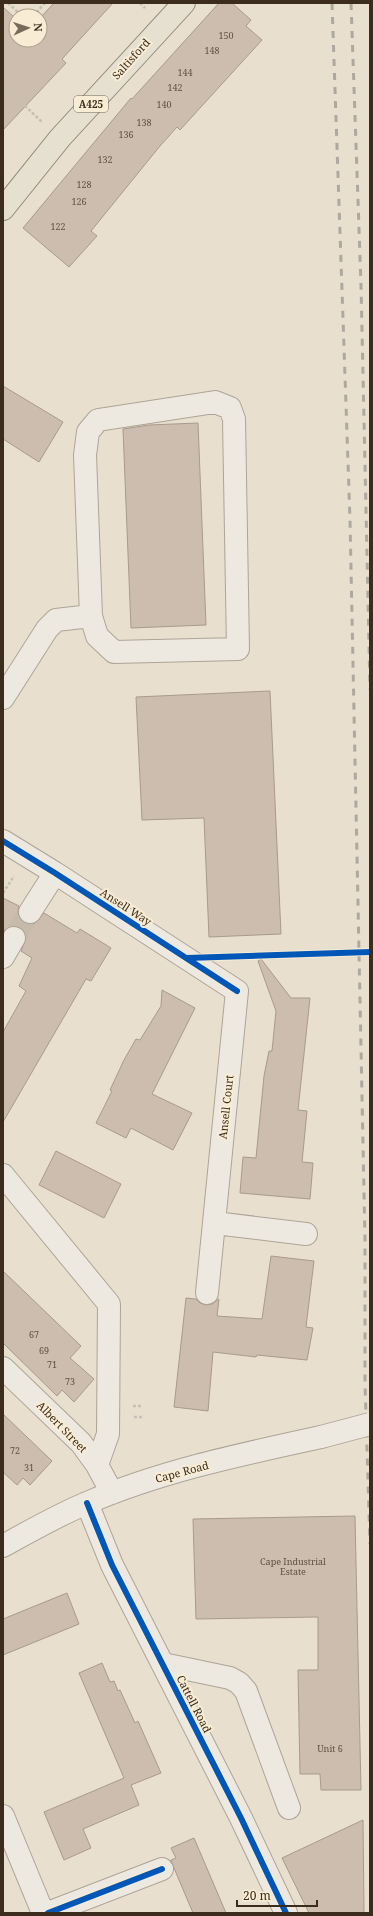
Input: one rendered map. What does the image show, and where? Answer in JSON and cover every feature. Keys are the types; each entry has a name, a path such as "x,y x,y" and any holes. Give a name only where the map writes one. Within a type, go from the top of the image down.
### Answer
{"main road":[{"name":"Saltisford","path":"7,197 184,3"}],"street":[{"path":"215,402 230,408 234,419 238,649 114,652 97,636 91,616 86,455 88,432 98,420 215,402"},
{"path":"3,698 47,629 56,620 91,616"},
{"name":"Ansell Way","path":"3,841 237,991"},
{"path":"30,912 55,873"},
{"path":"3,957 14,938"},
{"name":"Ansell Court","path":"207,1293 237,991"},
{"path":"3,1175 109,1304 108,1434 97,1465"},
{"path":"215,1223 306,1234"},
{"name":"Albert Street","path":"3,1368 81,1443 97,1465 112,1493"},
{"name":"Cape Road","path":"3,1546 87,1503 143,1482 207,1464 370,1424"},
{"name":"Cattell Road","path":"87,1503 112,1565 241,1818 286,1913"},
{"path":"163,1664 230,1678 246,1691 289,1808"},
{"path":"3,1816 44,1913"},
{"path":"48,1913 162,1869"}],"path":[{"path":"3,86 60,138"}],"building":[{"path":"54,3 113,3 62,59 66,63 3,130 3,7 8,12 8,48 48,48 48,9"},
{"path":"219,3 232,3 251,20 246,26 262,40 180,130 177,127 160,146 91,231 97,236 69,267 23,228 131,98 132,99"},
{"path":"3,386 63,422 39,462 3,439"},
{"path":"198,423 206,625 131,628 123,429 149,425"},
{"path":"270,691 281,934 209,937 204,818 142,820 136,697"},
{"path":"3,898 19,906 19,917 24,923 35,923 44,913 77,933 80,929 111,948 91,981 86,979 3,1122 3,1032 26,991 19,986 32,958 21,951 26,938 25,932 21,927 14,926 3,931"},
{"path":"261,959 291,998 310,998 298,1110 307,1111 302,1162 313,1163 310,1199 240,1193 243,1157 256,1158 264,1076 269,1051 272,1051 276,1011 258,961"},
{"path":"162,990 195,1008 152,1094 192,1113 173,1150 131,1128 126,1138 96,1123 112,1091 110,1090 124,1060 136,1039 140,1040 161,1006"},
{"path":"56,1151 121,1184 104,1218 39,1185"},
{"path":"271,1256 314,1261 306,1327 313,1328 307,1360 257,1355 256,1357 213,1352 208,1411 174,1407 186,1298 196,1299 200,1303 206,1305 212,1304 219,1299 217,1316 262,1319"},
{"path":"3,1271 81,1346 70,1358 94,1379 74,1402 62,1390 57,1396 3,1343"},
{"path":"3,1414 52,1461 30,1485 23,1478 17,1485 3,1472"},
{"path":"355,1516 361,1790 321,1790 320,1774 300,1774 298,1670 318,1670 318,1617 196,1619 193,1519"},
{"path":"67,1593 79,1624 3,1655 3,1619"},
{"path":"102,1663 110,1682 114,1681 118,1691 120,1690 135,1723 138,1721 161,1773 131,1785 139,1805 83,1829 91,1848 64,1860 44,1812 124,1778 79,1673"},
{"path":"363,1820 364,1913 309,1913 282,1858"},
{"path":"194,1838 226,1913 193,1913 171,1860 176,1858 171,1848"}],"tunnel":[{"path":"14,938 30,912"}],"railway":[{"path":"332,3 350,520 365,1240 365,1384 370,1544"},
{"path":"351,3 361,285 370,690"}],"cycle path":[{"path":"3,841 237,991"},
{"path":"187,958 370,952"},
{"path":"87,1503 112,1565 241,1818 286,1913"},
{"path":"48,1913 162,1869"}]}
